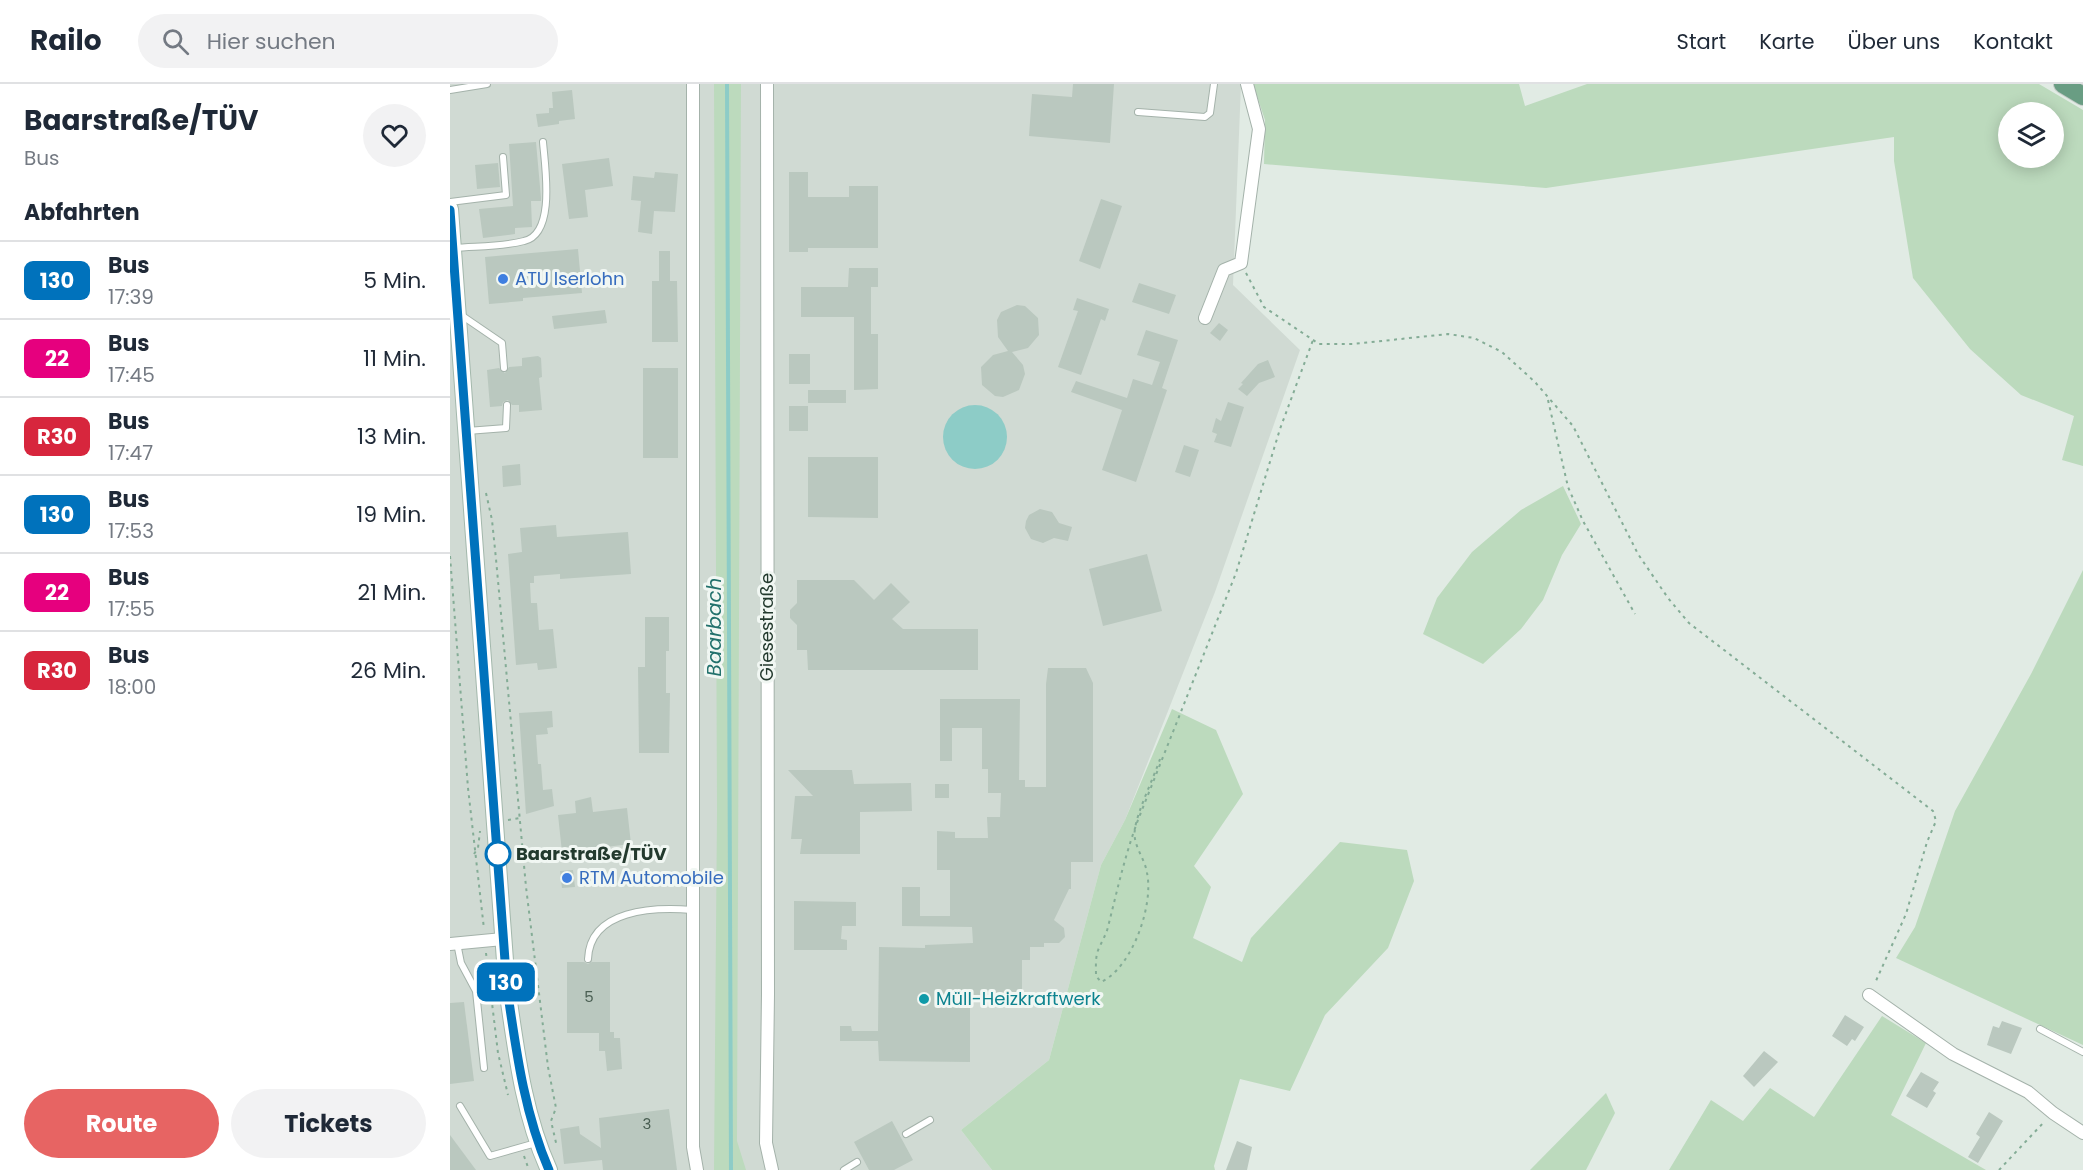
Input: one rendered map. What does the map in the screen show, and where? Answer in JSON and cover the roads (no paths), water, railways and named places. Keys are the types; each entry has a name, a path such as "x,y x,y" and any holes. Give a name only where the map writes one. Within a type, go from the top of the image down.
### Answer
{"main road":[{"path":"2063,84 2083,96"},
{"path":"450,209 503,939 513,1034 537,1143 549,1170"}],"street":[{"path":"693,84 693,1147 697,1170"},
{"name":"Giesestraße","path":"767,84 768,994 766,1143 772,1170"},
{"path":"1205,318 1224,270 1241,263 1259,129 1247,84"},
{"path":"453,944 503,939"},
{"path":"1869,995 1953,1054 2028,1092 2053,1113 2083,1132"}],"lane":[{"path":"450,90 487,84"},
{"path":"1138,111 1205,117 1210,113 1214,84"},
{"path":"453,248 526,241 541,228 547,196 543,142"},
{"path":"450,202 506,195 503,157"},
{"path":"458,313 502,343 504,368"},
{"path":"466,431 506,428 507,405"},
{"path":"588,959 588,946 599,929 616,918 641,910 666,908 694,910"},
{"path":"453,944 476,991 484,1068"},
{"path":"2040,1029 2083,1052"},
{"path":"460,1106 490,1155 537,1143"},
{"path":"906,1134 930,1120"},
{"path":"844,1170 857,1162"}],"water":[{"path":"975,405 993,411 1001,419 1007,437 1001,455 993,463 975,469 957,463 949,455 943,437 949,419 957,411"}],"waterway":[{"name":"Baarbach","path":"727,84 731,1170"}],"place":[{"name":"ATU Iserlohn","path":"503,279"},
{"name":"Baarstraße/TÜV","path":"498,854"},
{"name":"RTM Automobile","path":"567,878"},
{"name":"Müll-Heizkraftwerk","path":"924,999"}]}
